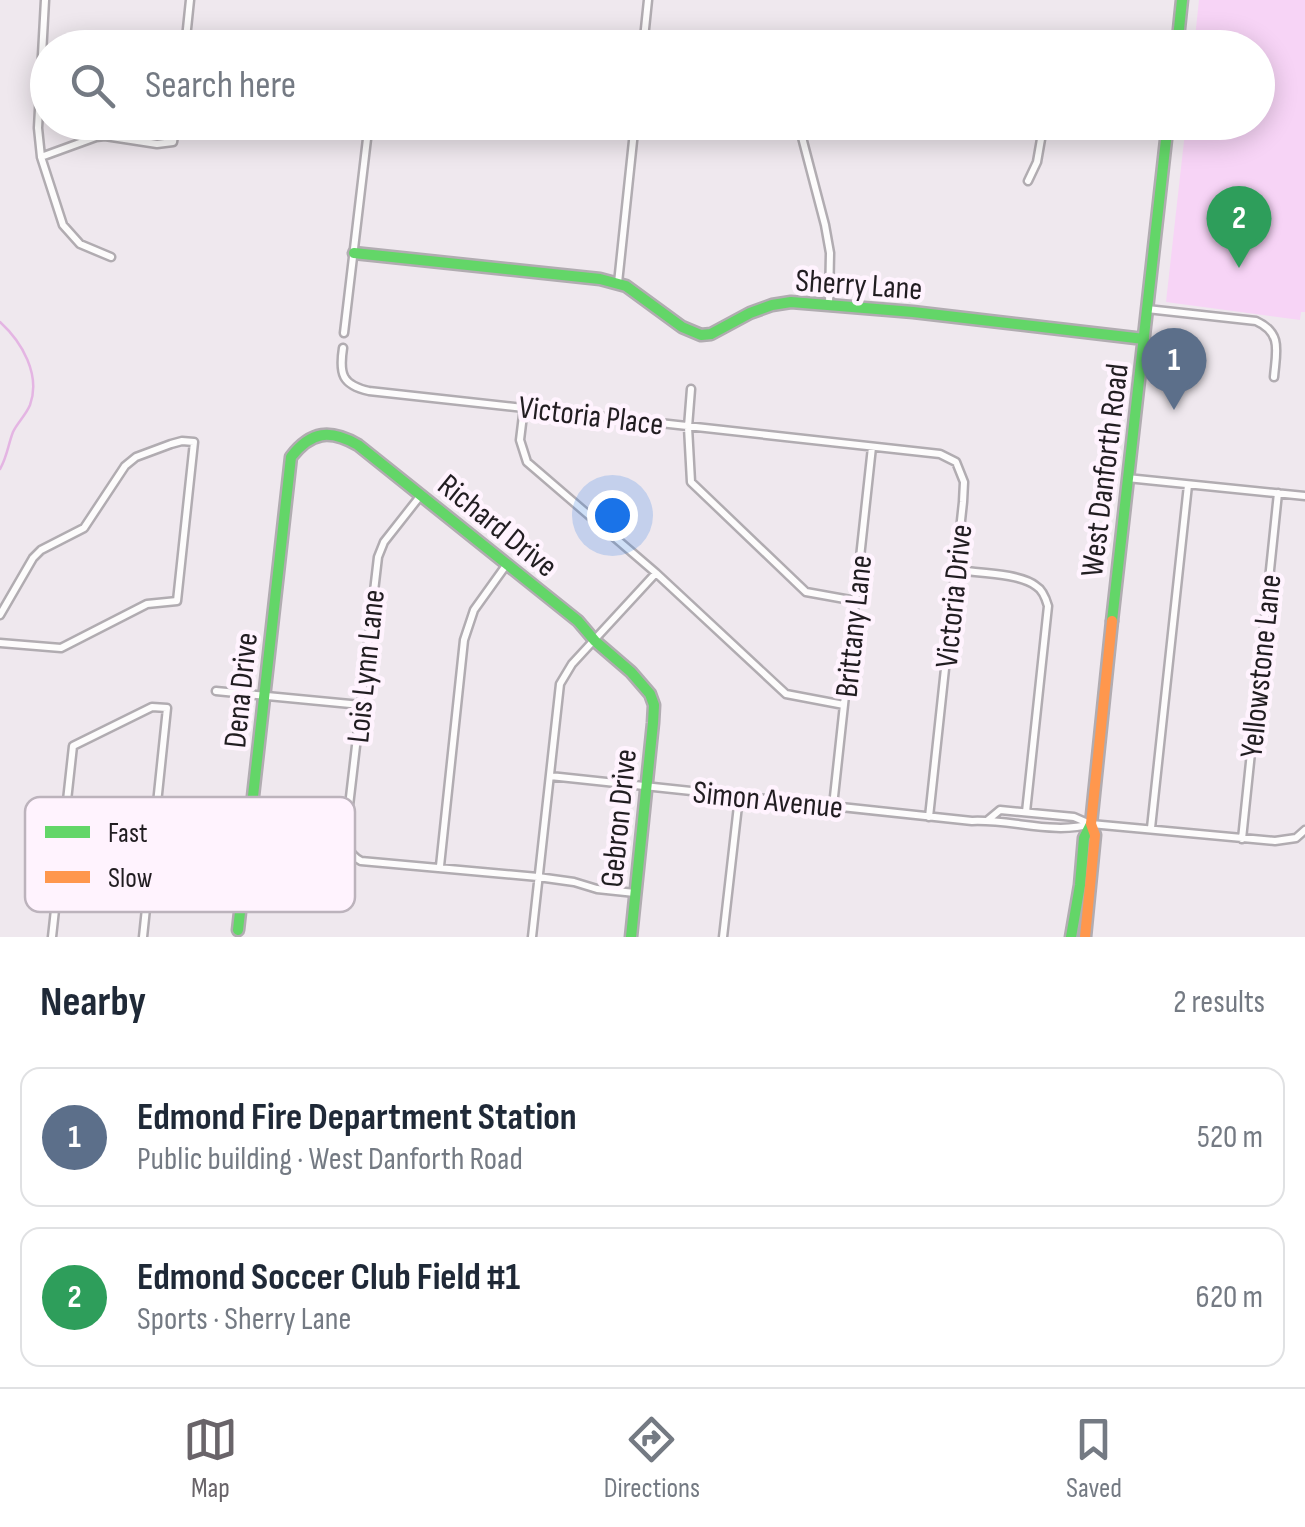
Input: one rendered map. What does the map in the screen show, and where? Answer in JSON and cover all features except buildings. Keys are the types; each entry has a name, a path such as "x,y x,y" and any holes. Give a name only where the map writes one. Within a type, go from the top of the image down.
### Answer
{"street":[{"path":"43,30 44,0"},
{"path":"186,30 190,0"},
{"path":"644,30 648,0"},
{"path":"1179,30 1182,0"},
{"path":"40,140 63,226 80,244 112,257"},
{"path":"42,157 88,140"},
{"path":"122,140 157,144 174,140"},
{"path":"344,333 366,140"},
{"path":"618,283 633,140"},
{"path":"802,140 827,239 828,303"},
{"path":"1028,181 1041,140"},
{"name":"West Danforth Road","path":"1085,937 1095,835 1092,824 1126,478 1166,140"},
{"name":"Sherry Lane","path":"354,253 618,283 688,331 701,335 772,305 791,302 1144,338"},
{"path":"1147,309 1256,320 1268,326 1277,344 1274,377"},
{"name":"Victoria Place","path":"343,348 342,373 355,388 872,447"},
{"path":"691,389 691,482 806,592 856,601"},
{"path":"524,408 520,440 527,462 656,573 786,694 844,705"},
{"name":"Richard Drive","path":"291,456 313,436 342,434 578,621 644,685 654,705"},
{"path":"0,615 32,558 84,528 125,466 136,457 170,444 194,442 177,601 147,604 61,648 0,643"},
{"name":"Victoria Drive","path":"872,447 940,454 956,462 964,482 928,817"},
{"name":"Brittany Lane","path":"833,806 872,447"},
{"name":"Dena Drive","path":"253,797 291,456"},
{"path":"1126,478 1305,496"},
{"path":"1151,828 1188,485"},
{"name":"Yellowstone Lane","path":"1242,839 1278,494"},
{"name":"Lois Lynn Lane","path":"350,797 378,557 384,542 421,495"},
{"path":"507,564 474,610 464,640 440,866 635,893"},
{"path":"957,570 1020,578 1036,584 1048,606 1026,812"},
{"path":"532,937 560,684 572,664 656,573"},
{"path":"216,692 362,705"},
{"name":"Gebron Drive","path":"631,937 654,705"},
{"path":"67,797 73,746 152,707 168,708 158,797"},
{"name":"Simon Avenue","path":"550,776 972,822 987,820 1073,829 1092,824"},
{"path":"724,937 739,797"},
{"name":"Simon Avenue","path":"987,820 1000,810 1074,817 1092,824"},
{"path":"1092,824 1284,841 1305,830"},
{"name":"West Danforth Road","path":"1071,937 1084,838 1092,824"},
{"name":"Lois Lynn Lane","path":"355,857 440,866"},
{"path":"52,937 55,912"},
{"path":"143,937 146,912"},
{"name":"Dena Drive","path":"238,930 240,912"}],"shaded area":[{"path":"1199,0 1305,0 1305,312 1301,312 1300,320 1166,302 1184,140 1275,140 1275,30 1196,30"}],"waterway":[{"path":"0,322 22,349 33,382 30,405 13,432 0,469"}],"traffic: fast":[{"path":"1179,30 1182,0"},
{"path":"1112,621 1166,140"},
{"path":"354,253 600,279 626,286 682,327 701,335 711,334 750,313 791,302 1144,339"},
{"path":"253,797 291,457 314,438 339,436 358,445 578,621 650,694 653,723 631,937"},
{"path":"1071,937 1084,838 1091,824"},
{"path":"238,930 240,912"}],"traffic: slow":[{"path":"1085,937 1095,835 1091,824 1112,621"}],"place":[{"name":"Edmond Soccer Club Field #1","path":"1239,268"},
{"name":"Edmond Fire Department Station","path":"1174,410"}]}
